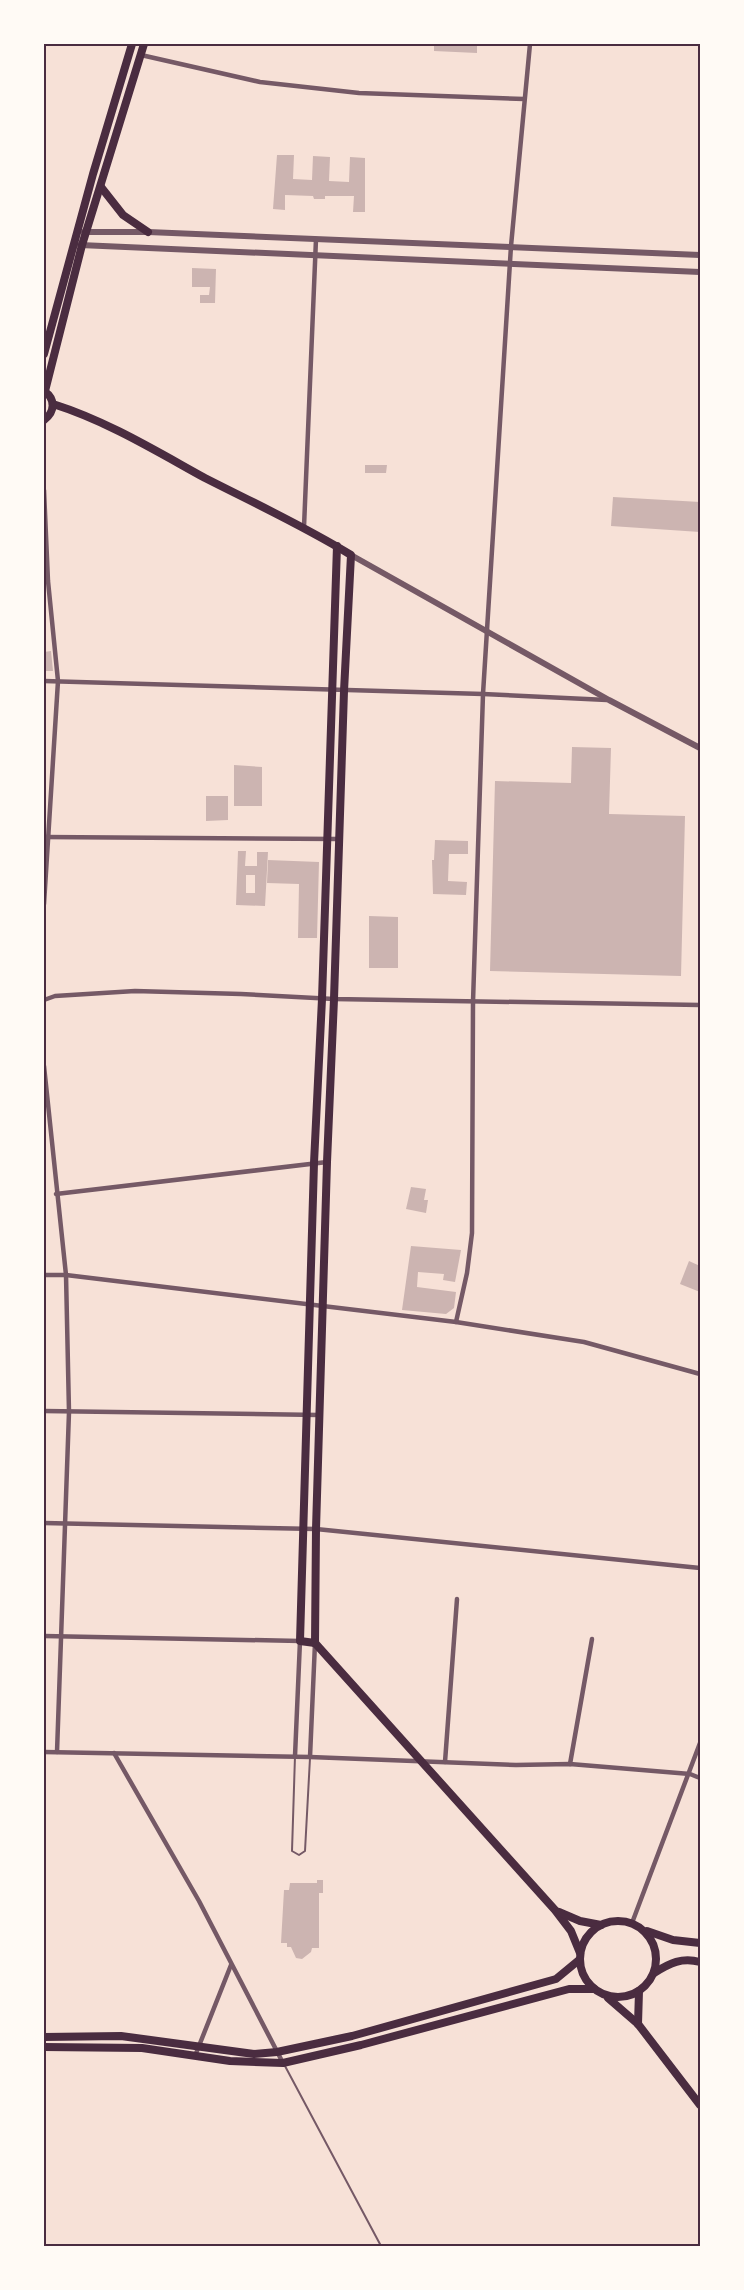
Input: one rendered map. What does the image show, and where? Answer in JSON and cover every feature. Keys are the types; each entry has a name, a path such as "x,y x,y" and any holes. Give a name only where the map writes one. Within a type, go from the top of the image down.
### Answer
{"main road":[{"path":"44,354 132,44"},
{"path":"44,420 49,417 53,404 52,399 44,391 82,246 144,44"},
{"path":"101,187 123,215 148,232"},
{"path":"53,404 83,414 304,527 351,555 327,1162 316,1529 315,1643"},
{"path":"337,546 322,999 314,1163 300,1641 315,1643 555,1910 571,1931 584,1976 594,1989 638,2024 700,2105"},
{"path":"555,1910 580,1922 601,1925"},
{"path":"44,2037 140,2037 254,2054 277,2052 352,2036 556,1979 580,1956 584,1941 591,1932 611,1922 632,1923 673,1940 700,1943"},
{"path":"604,1995 622,1997 639,1991 648,1983 656,1963 654,1944 642,1929"},
{"path":"654,1972 670,1963 682,1960 700,1962"},
{"path":"44,2047 100,2046 160,2050 238,2062 283,2063 361,2046 568,1989 594,1989"},
{"path":"638,2024 639,1991"},
{"path":"448,2010 451,2020"},
{"path":"100,2036 100,2046"}],"street":[{"path":"456,1322 467,1273 472,1233 473,1002 483,694 511,246 530,44"},
{"path":"141,55 250,81 359,93 524,99"},
{"path":"77,232 148,232 700,255"},
{"path":"129,232 129,247"},
{"path":"304,527 316,239"},
{"path":"74,245 700,272"},
{"path":"44,490 48,581 58,681 46,838 44,904"},
{"path":"351,555 609,700 700,748"},
{"path":"44,681 609,700"},
{"path":"46,838 339,839"},
{"path":"44,1000 55,996 135,991 322,999 700,1005 700,997"},
{"path":"44,1066 66,1275 69,1412 57,1752"},
{"path":"57,1194 327,1162"},
{"path":"44,1275 66,1275 456,1322 584,1342 700,1374"},
{"path":"44,1411 320,1415"},
{"path":"44,1523 316,1529 700,1568"},
{"path":"445,1762 457,1599"},
{"path":"44,1636 300,1641 295,1756"},
{"path":"570,1764 592,1640"},
{"path":"310,1757 315,1643"},
{"path":"632,1923 700,1743"},
{"path":"44,1752 570,1764 690,1774 700,1778"},
{"path":"114,1753 163,1836 283,2063"},
{"path":"195,2056 231,1965"}],"lane":[{"path":"295,1756 292,1851 299,1855 305,1851 310,1757"},
{"path":"283,2063 381,2247"}],"building":[{"path":"434,44 477,44 477,53 434,51"},
{"path":"277,155 294,155 293,179 312,180 313,156 330,157 329,181 349,182 350,157 365,158 365,212 353,212 354,196 325,196 325,199 314,199 313,196 285,195 285,210 273,209"},
{"path":"192,268 216,269 215,303 200,303 200,295 209,295 210,287 192,287"},
{"path":"365,465 387,465 386,473 365,473"},
{"path":"613,497 700,502 700,532 611,526"},
{"path":"51,651 53,671 44,671 44,652"},
{"path":"572,747 611,748 609,814 685,816 681,976 490,971 495,781 571,783"},
{"path":"234,765 262,767 262,806 234,806"},
{"path":"206,796 228,796 228,820 206,821"},
{"path":"435,840 468,841 468,854 449,854 448,881 467,882 466,895 433,894 432,860 434,860"},
{"path":"238,851 246,851 245,866 257,866 257,852 268,852 265,906 236,905","holes":["246,875 255,875 255,893 246,893"]},
{"path":"268,860 319,862 317,938 298,938 299,884 267,883"},
{"path":"369,916 398,917 398,968 369,968"},
{"path":"411,1187 426,1189 424,1200 428,1200 426,1213 406,1209"},
{"path":"411,1246 461,1250 455,1282 443,1280 444,1274 418,1272 417,1287 456,1292 454,1308 446,1314 402,1310"},
{"path":"689,1261 700,1266 700,1292 680,1284"},
{"path":"317,1880 323,1880 323,1893 319,1893 319,1948 312,1948 311,1952 302,1959 296,1958 291,1947 287,1947 287,1943 281,1943 284,1890 289,1890 290,1883 317,1883"}]}
